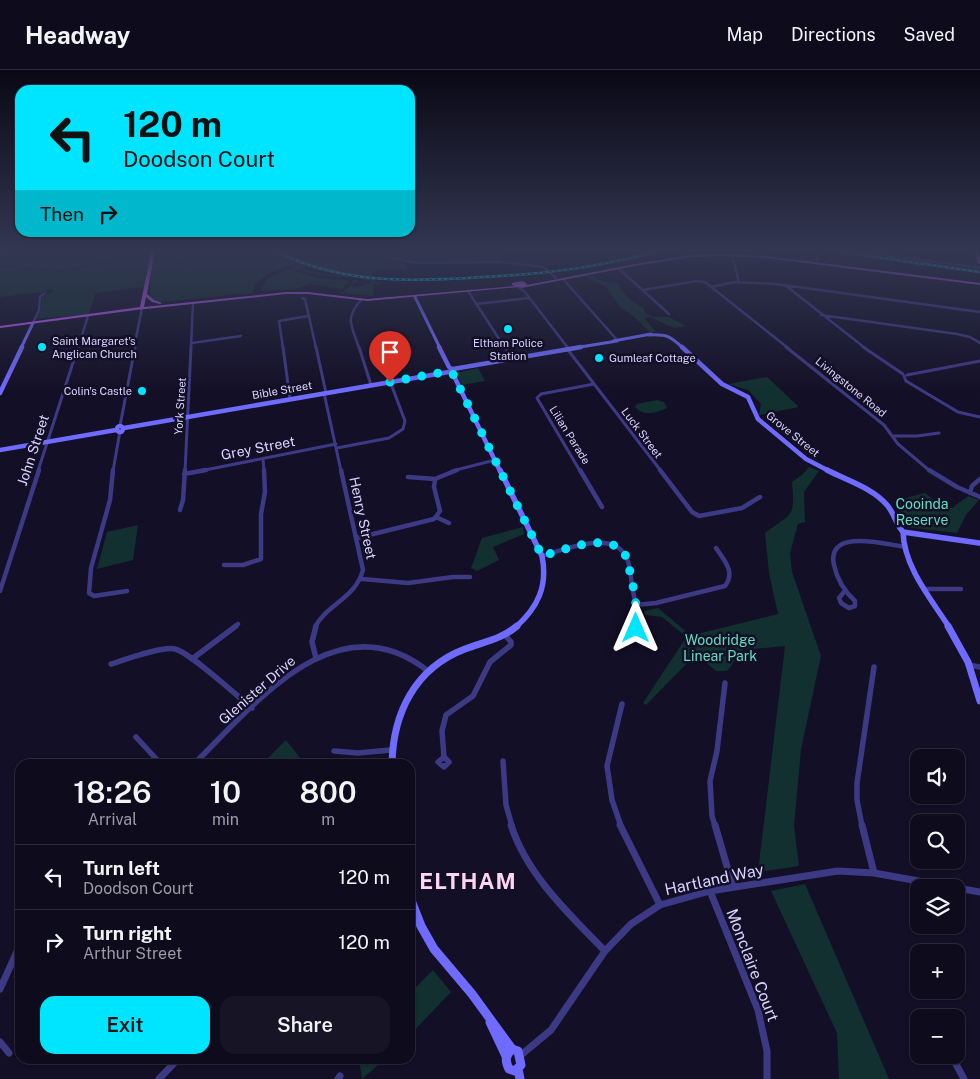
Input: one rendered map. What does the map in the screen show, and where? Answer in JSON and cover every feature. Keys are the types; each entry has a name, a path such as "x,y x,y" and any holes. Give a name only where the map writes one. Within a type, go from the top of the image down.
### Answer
{"main road":[{"path":"144,306 145,299"},
{"path":"153,299 160,303"},
{"path":"0,327 88,316 160,303 202,299"},
{"path":"144,306 221,299"}],"street":[{"path":"0,393 26,332 38,310 40,299"},
{"name":"Henry Street","path":"303,299 363,570 362,579 351,595 330,609 316,625 312,642 316,658"},
{"path":"361,299 351,311 350,320 371,385"},
{"path":"392,759 394,727 402,706 410,692 428,671 460,650 505,635 522,623 535,608 545,581 542,556 414,299"},
{"path":"473,299 513,360"},
{"path":"476,304 519,299"},
{"name":"Luck Street","path":"530,299 692,512 699,516 742,508 760,497"},
{"path":"579,299 617,341"},
{"path":"652,299 669,314"},
{"name":"Livingstone Road","path":"726,299 881,423 900,446 944,482 980,497"},
{"path":"802,299 874,356 905,375 980,361"},
{"path":"887,299 980,312"},
{"name":"York Street","path":"180,510 183,500 189,417 193,303"},
{"path":"127,591 91,595 89,592 90,568 110,500 110,486 144,306"},
{"path":"821,315 961,334 980,343"},
{"name":"John Street","path":"0,591 88,316"},
{"path":"290,399 279,321 308,316"},
{"name":"Bible Street","path":"0,450 649,335 665,334"},
{"name":"Grove Street","path":"665,334 679,343 722,384 748,397 751,400 752,411 758,418 802,456 876,494 888,506 903,532"},
{"path":"192,343 241,336"},
{"path":"905,375 906,382 955,410 979,417"},
{"name":"Grey Street","path":"184,474 389,438 403,429 405,421 390,382"},
{"name":"Lilian Parade","path":"594,384 541,394 537,398 602,507"},
{"path":"892,436 917,436 939,432"},
{"path":"224,565 232,567 244,565 261,558 261,514 265,492 263,459"},
{"path":"408,477 435,479 448,472 495,460"},
{"path":"357,538 425,522 436,517 440,508 434,488 435,479"},
{"path":"970,493 972,486 980,479"},
{"path":"436,517 450,523"},
{"path":"980,542 903,532 902,538 915,572 957,640 969,665 980,701"},
{"path":"844,592 831,560 837,545 846,541 858,540 905,547"},
{"path":"542,556 599,542 616,545 625,554 636,606 638,621 633,632"},
{"path":"636,606 725,586 729,581 730,570 716,548"},
{"path":"362,579 408,583 453,577 470,577"},
{"path":"925,589 961,589"},
{"path":"192,659 238,624"},
{"path":"444,757 442,731 446,715 473,696 490,662 510,645 511,642 505,635"},
{"name":"Glenister Drive","path":"199,759 252,708 316,658 340,650 374,646 389,648 404,654 428,671"},
{"path":"111,664 138,655 174,649 192,659 252,708"},
{"path":"969,665 980,667"},
{"path":"874,668 857,783 857,800 874,873"},
{"path":"726,683 717,750 710,782 712,816 733,887"},
{"path":"622,704 621,714 609,749 608,781 618,818 660,905"},
{"path":"136,737 157,759"},
{"path":"334,751 358,753 391,750"},
{"path":"503,761 507,810 520,848 536,876 556,901 605,951"},
{"name":"Hartland Way","path":"513,1054 551,1030 605,951 631,924 660,905 710,891 838,871 874,873 980,892"},
{"name":"Monclaire Court","path":"710,891 762,1024 768,1051 767,1079"},
{"path":"415,911 434,949 486,1014 521,1063 516,1074 506,1064 513,1054"},
{"path":"0,989 15,956"},
{"path":"0,1042 9,1053"},
{"path":"159,1079 173,1064"},
{"path":"956,1064 964,1079"}],"green space":[{"path":"42,299 93,299 89,314 37,319"},
{"path":"153,299 189,299 159,302"},
{"path":"614,299 630,299 644,308 645,313 653,317 669,317 686,326 674,328 650,317 644,318 656,332 650,332 620,307"},
{"path":"478,368 485,381 462,385 456,373"},
{"path":"767,377 799,407 759,415 761,404 748,390 728,384"},
{"path":"657,400 664,402 667,408 655,413 646,413 635,407 637,404"},
{"name":"Woodridge Linear Park","path":"809,467 819,471 804,492 805,522 798,524 790,553 792,572 821,656 801,749 794,826 799,866 758,872 785,646 743,650 727,671 716,671 696,654 646,705 643,703 685,639 684,635 662,617 645,615 644,611 658,608 689,634 693,635 778,614 769,573 765,533 790,513 793,502 792,482"},
{"name":"Cooinda Reserve","path":"925,493 936,502 952,508 968,496 979,500 966,515 957,533 906,527 894,501"},
{"path":"138,525 133,560 97,569 107,532"},
{"path":"523,527 524,534 493,547 499,560 477,571 471,568 482,538"},
{"path":"286,740 301,759 267,759"},
{"path":"805,884 889,1079 839,1079 837,1033 771,891"},
{"path":"433,970 451,992 415,1030 415,988"},
{"path":"360,1064 379,1064 362,1079"}],"place":[{"name":"Eltham Police Station","path":"508,329"},
{"name":"Saint Margaret's Anglican Church","path":"42,347"},
{"name":"Gumleaf Cottage","path":"599,358"},
{"name":"Colin's Castle","path":"142,391"}],"district":[{"name":"ELTHAM","path":"468,881"}],"route":[{"path":"390,382 444,372 453,374 542,556 596,542 612,544 624,552 636,606 638,621 636,628"}]}
